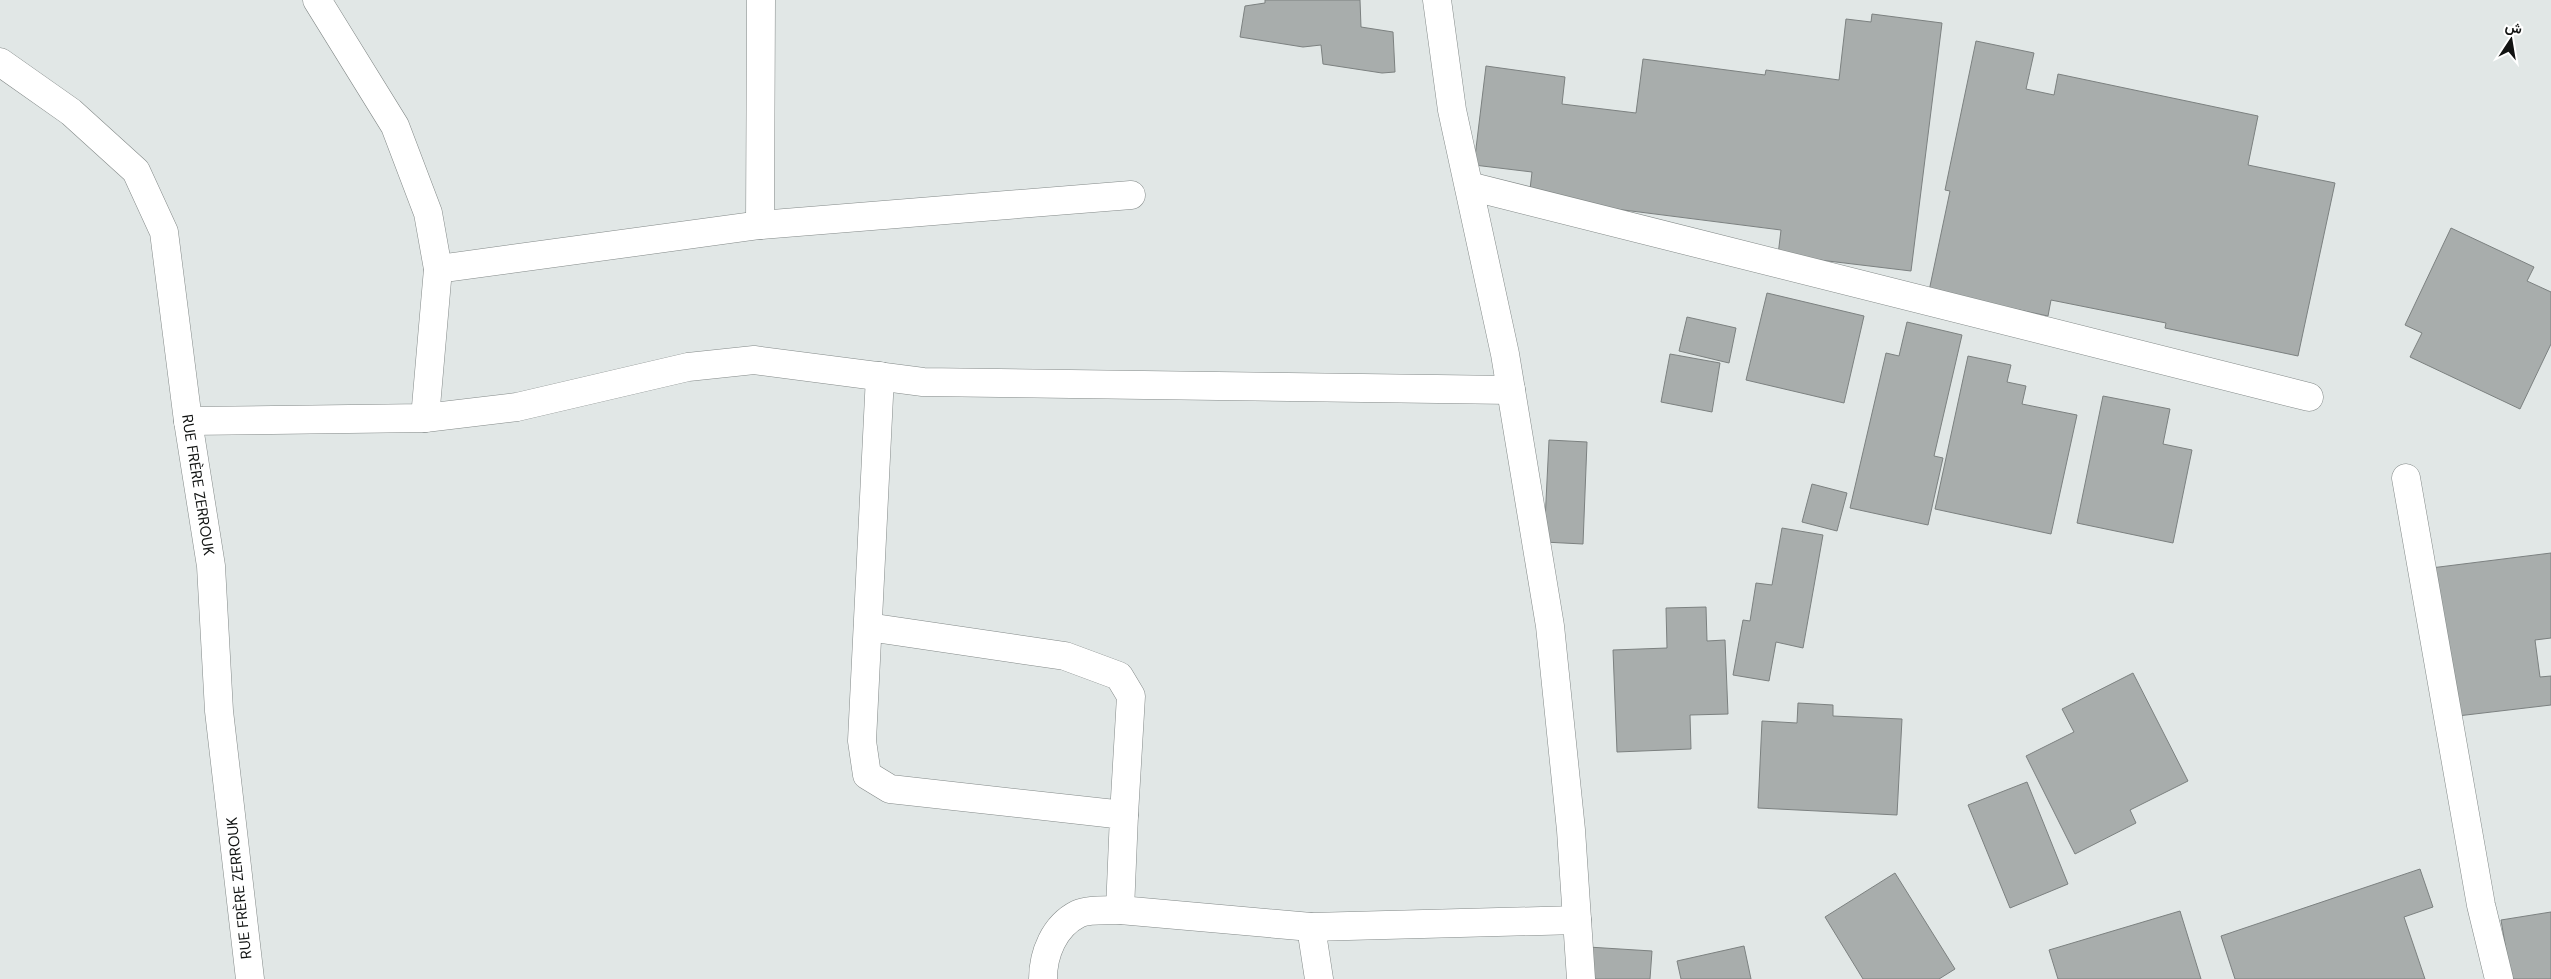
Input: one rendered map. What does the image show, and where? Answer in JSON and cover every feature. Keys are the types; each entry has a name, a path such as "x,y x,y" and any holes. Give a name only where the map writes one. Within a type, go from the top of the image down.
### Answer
{"street":[{"path":"317,0 395,126 428,213 438,269 425,418"},
{"path":"760,226 761,0"},
{"path":"1437,0 1452,110 1511,390 1550,626 1581,979"},
{"name":"RUE FRÈRE ZERROUK","path":"0,62 70,112 136,171 164,232 188,421 211,566 220,711 250,979"},
{"path":"1469,186 2309,397"},
{"path":"438,269 760,226 1131,195"},
{"path":"188,421 425,418 517,407 688,367 754,360 923,382 1511,390"},
{"path":"880,376 862,741 867,775 890,789 1124,815"},
{"path":"2406,478 2482,905 2499,979"},
{"path":"868,627 1064,656 1118,676 1131,696 1120,910"},
{"path":"1043,979 1043,964 1055,934 1078,914 1120,910 1311,926 1577,920"},
{"path":"1311,926 1319,979"}],"building":[{"path":"1265,0 1360,0 1361,27 1393,32 1395,72 1382,73 1323,64 1321,45 1303,47 1240,37 1245,6 1265,3"},
{"path":"1872,14 1942,23 1911,271 1778,255 1781,230 1529,198 1532,172 1474,165 1486,66 1565,77 1562,104 1636,113 1643,59 1765,75 1766,70 1839,80 1846,19 1871,22"},
{"path":"1976,41 2034,53 2026,89 2054,95 2058,74 2258,116 2248,165 2335,183 2298,356 2165,328 2166,323 2051,300 2048,316 1929,291 1950,191 1945,190"},
{"path":"2451,228 2534,267 2527,281 2551,292 2551,344 2520,409 2410,357 2422,333 2405,325"},
{"path":"1767,293 1864,316 1844,403 1746,380"},
{"path":"1687,317 1736,328 1729,363 1679,351"},
{"path":"1907,322 1962,335 1934,456 1943,458 1928,525 1850,508 1886,353 1899,356"},
{"path":"1670,354 1720,363 1712,412 1661,402"},
{"path":"1968,356 2011,365 2007,382 2026,386 2022,404 2077,415 2051,534 1935,509"},
{"path":"2103,396 2170,409 2163,444 2192,450 2173,543 2077,523"},
{"path":"1549,440 1587,442 1583,544 1544,542"},
{"path":"1812,484 1847,493 1837,531 1802,522"},
{"path":"1782,528 1823,535 1803,648 1776,642 1769,681 1733,675 1743,620 1750,621 1756,583 1772,585"},
{"path":"2551,553 2551,638 2535,640 2540,677 2551,676 2551,705 2449,717 2431,568"},
{"path":"1706,607 1707,641 1725,640 1728,714 1690,715 1691,749 1617,752 1613,650 1667,648 1666,608"},
{"path":"2133,673 2188,781 2130,810 2136,823 2075,854 2026,756 2074,732 2062,709"},
{"path":"1798,703 1833,705 1833,716 1902,719 1897,815 1758,808 1762,721 1797,723"},
{"path":"2027,782 2068,884 2010,908 1968,805"},
{"path":"2420,869 2433,907 2404,917 2425,979 2235,979 2221,936"},
{"path":"1895,873 1955,969 1939,979 1863,979 1825,917"},
{"path":"2180,911 2201,979 2058,979 2049,950"},
{"path":"2551,912 2551,979 2511,979 2501,920"},
{"path":"1744,946 1751,979 1681,979 1677,961"},
{"path":"1588,947 1652,951 1650,979 1586,979"}]}
